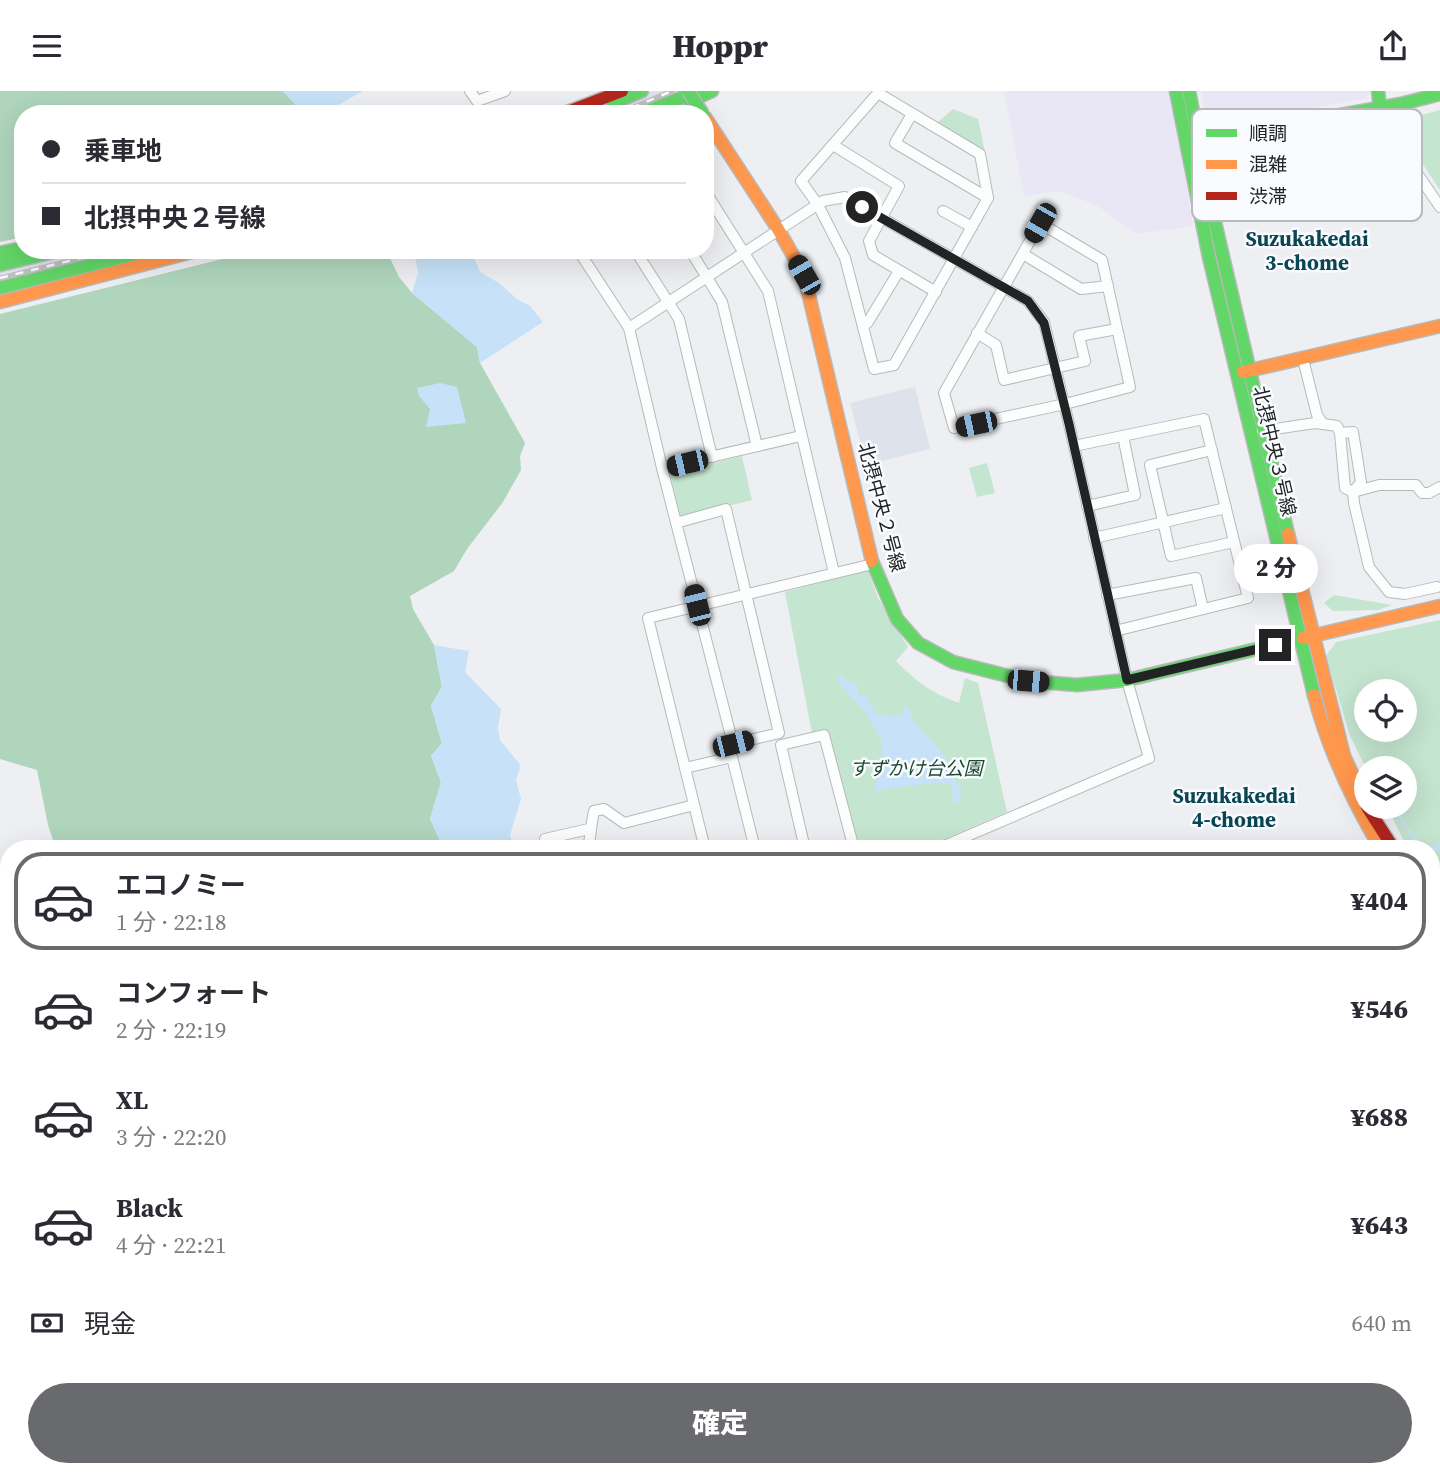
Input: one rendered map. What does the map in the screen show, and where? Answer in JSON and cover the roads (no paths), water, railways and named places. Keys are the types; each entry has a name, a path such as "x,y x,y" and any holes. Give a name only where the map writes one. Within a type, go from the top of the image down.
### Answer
{"street":[{"path":"471,91 477,101 505,91"},
{"path":"585,105 622,91"},
{"path":"609,105 642,91"},
{"path":"663,105 698,91"},
{"path":"681,105 712,91"},
{"name":"北摂中央３号線","path":"1176,91 1192,154"},
{"name":"北摂中央３号線","path":"1188,143 1189,91"},
{"path":"1378,91 1380,108"},
{"path":"878,93 912,114 980,154 988,198 894,365 874,369 845,258 818,205 801,181 878,93"},
{"path":"1375,109 1440,94"},
{"path":"912,114 895,143 988,198"},
{"name":"北摂中央２号線","path":"714,131 778,229 804,275 873,563 897,619 918,643 953,662 1028,681 1077,685 1127,680 1440,606"},
{"path":"1188,143 1192,142"},
{"path":"833,145 899,186 869,241 873,255 936,292"},
{"path":"1422,180 1440,207"},
{"path":"629,328 823,201 845,197 1028,301 1044,323 1065,404 1115,631 1149,758 958,840"},
{"path":"714,205 768,291 834,573"},
{"path":"943,211 972,227"},
{"name":"北摂中央３号線","path":"1214,221 1243,372 1306,637 1344,756 1354,778"},
{"path":"1040,223 1102,261 1130,387 954,428 944,393 1023,254 1040,223"},
{"path":"1023,254 1081,289 1108,286"},
{"path":"0,265 24,259"},
{"path":"0,288 115,259"},
{"path":"0,302 165,259"},
{"path":"584,259 629,328 662,468 676,523 697,605 733,744 779,733 726,509 676,523"},
{"path":"641,259 679,319 712,457"},
{"path":"696,259 722,302 757,446"},
{"path":"863,326 899,271"},
{"path":"1243,372 1440,326"},
{"path":"977,333 996,345 1004,380 1084,361 1079,336 1117,329"},
{"path":"1303,359 1317,415 1323,424"},
{"name":"北摂中央３号線","path":"1243,372 1262,431 1332,756 1355,806 1376,840"},
{"path":"1074,446 1204,419 1248,598 1115,631"},
{"path":"1262,431 1323,424 1338,426 1345,488 1353,492 1379,485 1416,485 1422,493 1429,493 1440,487"},
{"path":"1340,433 1353,432 1361,482 1353,492"},
{"path":"662,468 801,436"},
{"path":"1087,506 1135,495 1122,436"},
{"path":"1212,450 1150,465 1162,523 1171,556 1234,542"},
{"path":"1353,492 1369,567 1389,592 1405,594 1437,587"},
{"path":"1094,538 1226,508"},
{"path":"703,840 648,618 873,563"},
{"path":"1107,595 1195,578 1203,609"},
{"path":"803,840 781,745 824,735 852,840"},
{"path":"685,768 732,757 753,840"},
{"path":"589,840 594,811 604,809 624,823 694,805"},
{"name":"北摂中央３号線","path":"1375,819 1388,840"},
{"path":"545,840 589,829"}],"water":[{"path":"283,91 363,91 338,105 296,105"},
{"path":"416,259 475,260 480,272 530,306 543,322 480,363 477,347 412,293 418,273"},
{"path":"440,383 457,387 466,423 426,427 430,409 419,396 417,388"},
{"path":"434,645 469,651 465,672 501,709 498,728 500,740 520,768 516,780 521,799 510,835 511,840 440,840 430,819 441,782 431,756 442,743 431,706 442,686"},
{"path":"839,676 844,676 858,685 858,694 867,697 876,714 898,716 903,712 903,707 908,706 913,721 943,754 955,774 955,782 961,790 960,803 953,803 952,783 921,784 874,791 882,772 881,739 865,712 839,683"},
{"path":"1400,819 1403,819 1419,840 1412,836"}],"railway":[{"path":"639,105 672,91"},
{"path":"0,278 77,259"}],"district":[{"name":"Suzukakedai 3-chome","path":"1307,250"},
{"name":"Suzukakedai 4-chome","path":"1234,807"}],"park label":[{"name":"すずかけ台公園","path":"916,768"}]}
